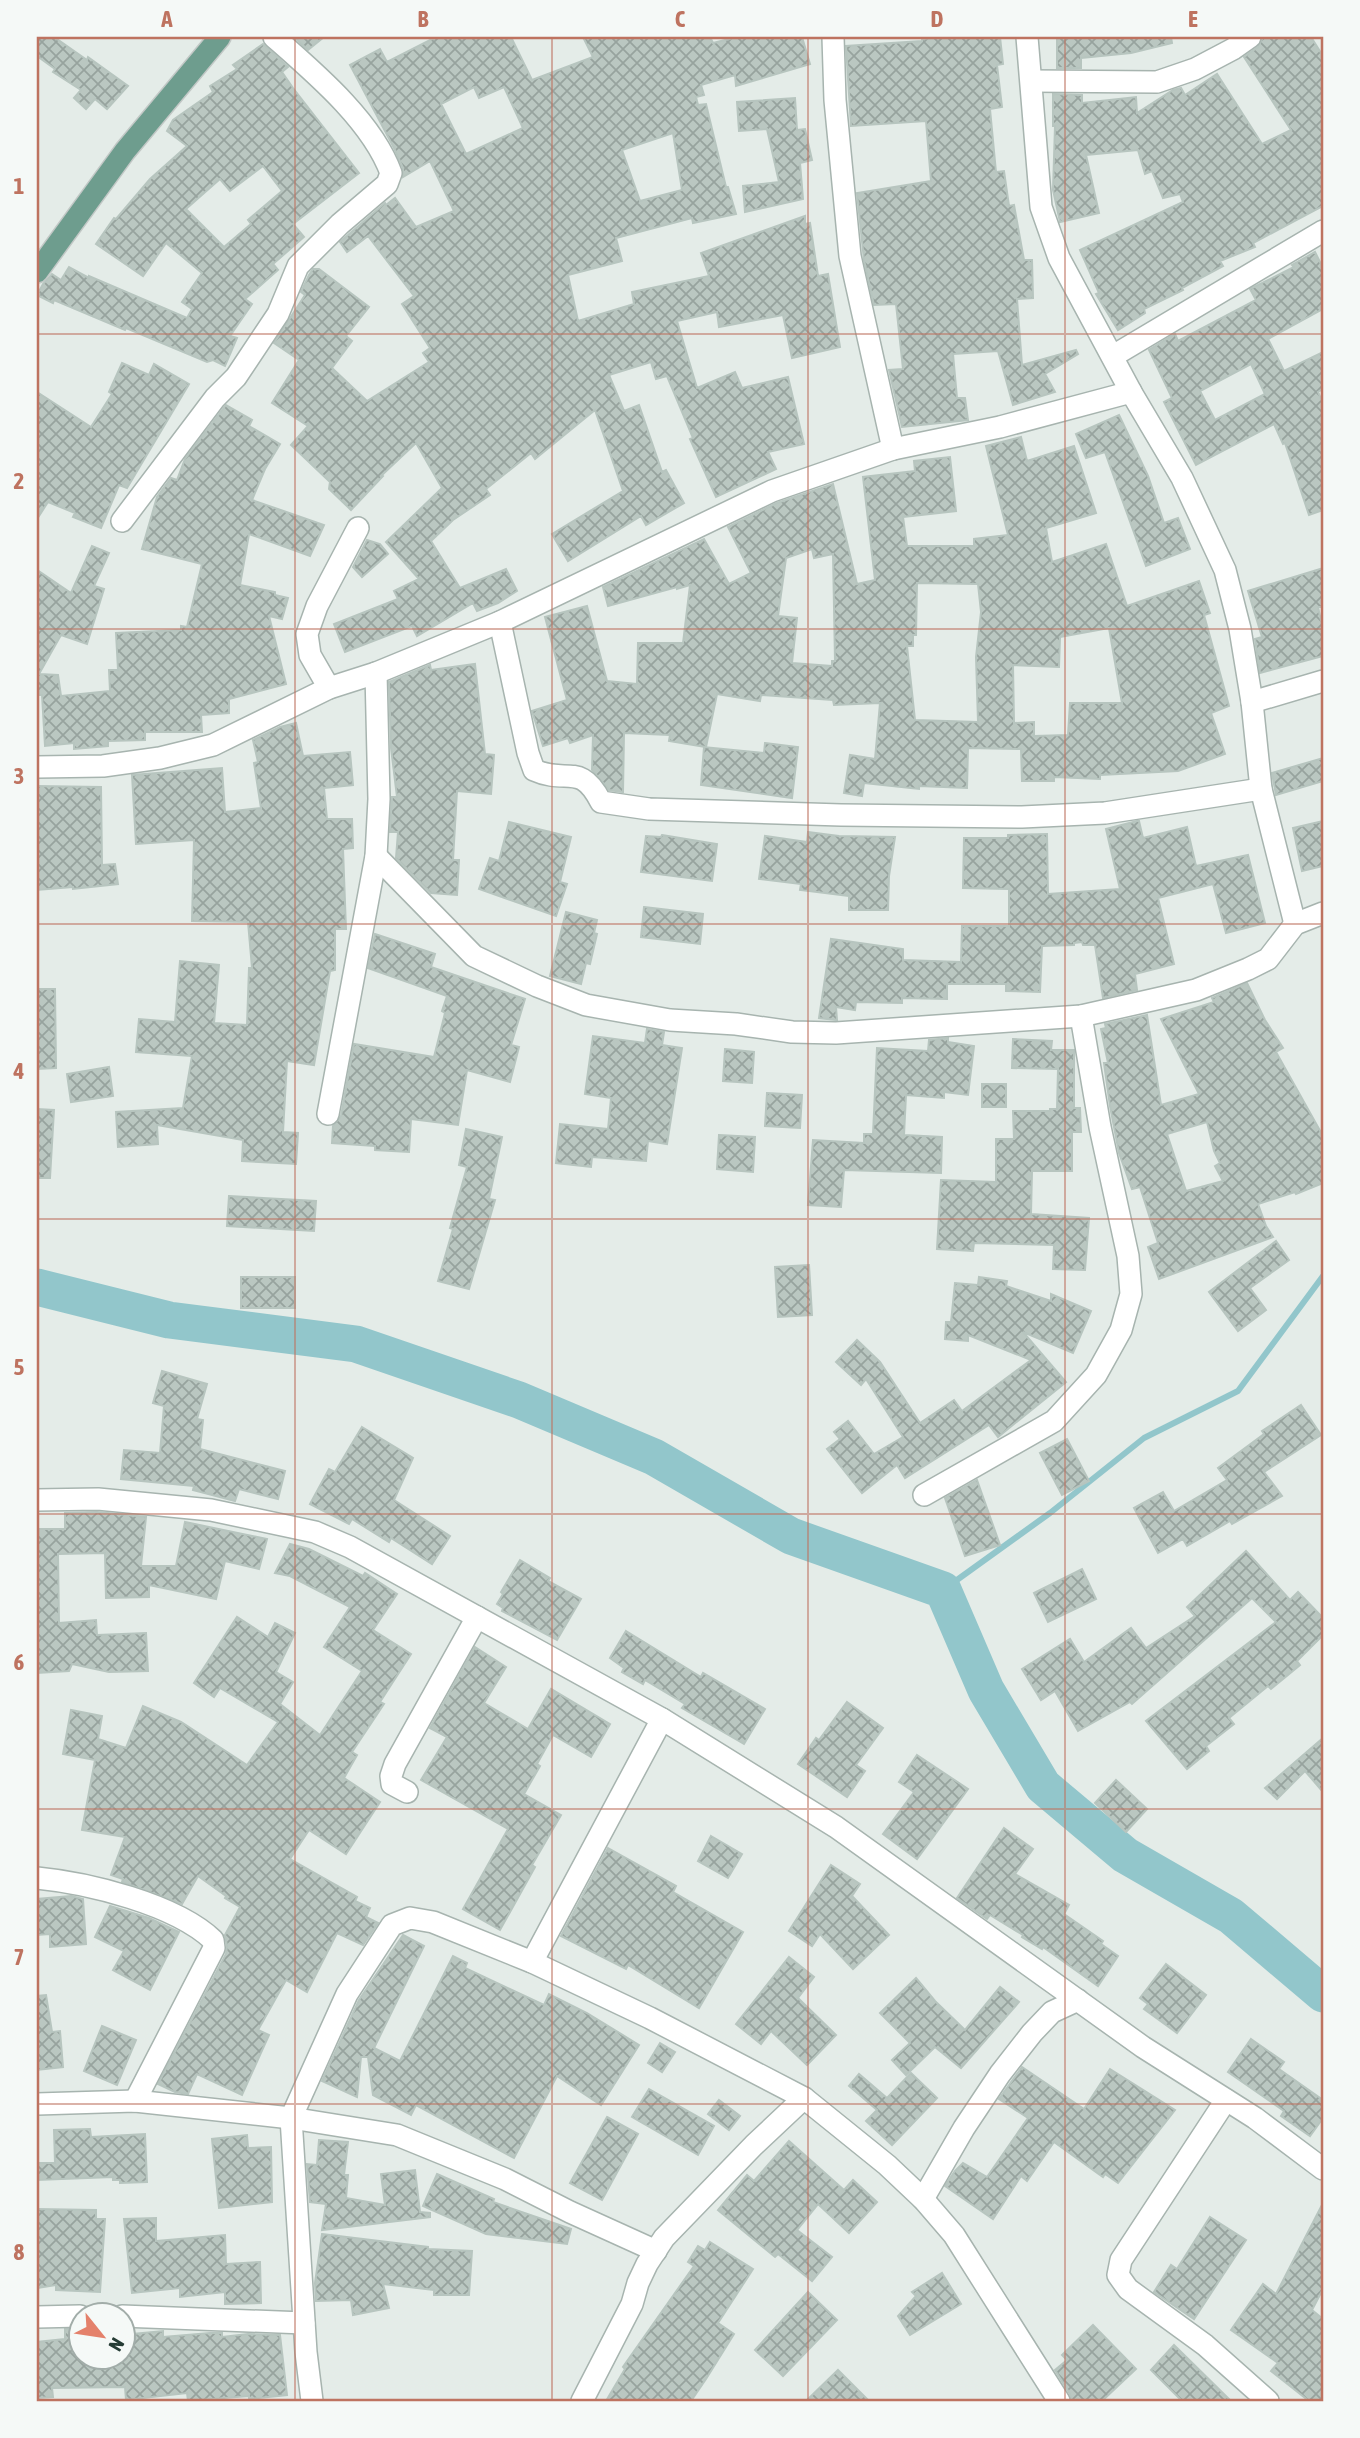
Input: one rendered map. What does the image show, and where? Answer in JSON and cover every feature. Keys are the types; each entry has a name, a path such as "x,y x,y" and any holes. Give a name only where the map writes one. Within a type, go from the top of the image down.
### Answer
{"main road":[{"path":"37,272 125,151 220,37"}],"street":[{"path":"122,521 215,398 236,377 278,314 298,266 340,224 387,184 391,173 366,126 307,66 274,37"},
{"path":"833,37 835,100 850,256 893,449"},
{"path":"1027,37 1041,207 1059,258 1182,478 1225,570 1240,629 1252,702 1261,789 1295,924"},
{"path":"1032,81 1157,82 1195,69 1250,37"},
{"path":"1113,356 1323,230"},
{"path":"37,767 103,766 160,758 213,745 329,688 376,673 500,622 772,491 893,449 1000,428 1132,392"},
{"path":"329,688 310,655 307,634 317,606 358,528"},
{"path":"500,622 534,770 547,776 575,775 588,781 601,802 649,809 1022,817 1105,813 1261,789"},
{"path":"328,1114 376,856 379,799 376,673"},
{"path":"1252,702 1323,681"},
{"path":"376,856 474,956 537,986 586,1005 670,1020 736,1024 792,1032 836,1033 1081,1016 1196,990 1248,969 1268,959 1295,924 1323,913"},
{"path":"924,1495 1054,1421 1096,1375 1121,1330 1131,1293 1128,1256 1100,1127 1081,1016"},
{"path":"37,1500 98,1499 211,1510 316,1532 350,1547 662,1719 836,1827 1143,2047 1226,2100 1323,2169"},
{"path":"407,1792 392,1784 391,1776 395,1764 477,1617"},
{"path":"532,1962 662,1719"},
{"path":"37,1878 88,1885 182,1917 213,1940 215,1948 135,2101"},
{"path":"312,2401 304,2323 291,2118 347,1994 392,1925 410,1918 433,1922 532,1962 650,2018 804,2098 887,2165 923,2199 954,2235 1059,2401"},
{"path":"923,2199 964,2128 1000,2074 1052,2012 1078,2000"},
{"path":"582,2401 656,2251 680,2219 804,2098"},
{"path":"1226,2100 1121,2260 1118,2275 1128,2289 1205,2344 1268,2401"},
{"path":"37,2104 135,2101 291,2118 397,2135 505,2179 656,2251"},
{"path":"37,2316 66,2316"},
{"path":"136,2317 304,2323"}],"building":[{"path":"37,37 54,37 128,86 107,109 95,99 86,109 74,98 81,90 53,72 55,69 37,56"},
{"path":"294,37 324,37 308,50"},
{"path":"436,37 511,37 532,80 593,57 583,37 710,37 713,43 737,37 802,37 810,64 736,86 735,75 701,85 704,95 696,97 698,105 706,104 726,187 736,214 693,223 692,218 616,238 622,261 568,275 578,321 634,304 632,292 709,276 701,253 805,216 805,224 810,223 818,276 828,274 840,347 792,358 783,315 719,327 717,312 677,321 697,388 735,372 742,388 788,377 804,444 768,452 776,469 716,497 690,439 693,438 667,376 656,379 651,362 609,375 624,411 639,405 662,472 666,470 684,503 646,525 641,516 568,561 552,534 623,491 595,410 535,459 531,453 486,489 490,495 453,520 431,541 460,588 506,569 517,591 498,603 477,611 473,603 417,636 412,626 345,652 334,624 398,599 394,591 419,579 386,542 442,488 416,443 382,475 351,510 329,489 330,482 291,445 308,426 272,403 299,360 274,343 305,295 301,292 309,275 313,269 319,269 369,307 346,336 352,341 332,368 367,401 429,362 423,353 430,348 402,304 414,296 368,236 347,252 340,242 385,203 386,205 395,198 416,227 454,211 430,161 403,177 403,168 394,148 350,65 380,49 387,62","holes":["474,87 479,98 504,87 523,128 466,154 441,104","673,133 682,190 640,201 622,150"]},
{"path":"943,37 1000,37 1003,64 997,65 1002,107 990,109 996,172 1004,171 1009,206 1014,205 1024,260 1032,260 1033,298 1017,299 1022,365 1076,350 1078,354 1045,374 1055,392 1013,405 998,351 953,354 957,398 965,398 968,420 902,427 889,370 903,369 896,304 874,305 864,260 857,193 931,181 926,121 851,126 846,46"},
{"path":"1057,37 1171,37 1172,43 1131,53 1081,58 1081,68 1057,68"},
{"path":"1263,37 1311,37 1323,56 1323,206 1253,243 1255,247 1220,261 1223,266 1144,309 1145,313 1118,330 1096,294 1099,293 1080,250 1183,202 1180,194 1163,198 1152,171 1145,174 1138,150 1086,155 1099,213 1060,222 1053,190 1053,94 1082,95 1082,103 1136,97 1137,113 1173,90 1181,88 1185,95 1217,74 1262,144 1291,130 1244,57 1258,47"},
{"path":"263,44 288,67 282,72 359,173 293,224 304,237 273,264 278,270 245,299 252,304 230,336 237,338 225,366 213,360 207,362 37,295 52,274 61,280 69,267 89,278 187,318 192,309 182,302 202,273 166,243 143,276 96,244 114,218 116,219 150,179 187,146 167,131 173,120 213,92 210,86 237,69 233,65","holes":["263,166 282,191 248,220 251,224 224,247 186,209 220,179 230,191"]},
{"path":"795,98 797,130 805,129 812,160 800,163 803,199 745,212 743,186 779,182 767,129 739,131 737,102"},
{"path":"1315,252 1323,268 1323,309 1268,339 1284,371 1323,352 1323,389 1318,392 1323,403 1323,510 1309,515 1285,443 1283,444 1274,424 1196,465 1164,402 1172,398 1149,350 1175,334 1178,341 1256,300 1250,289 1294,267 1292,265","holes":["1251,364 1265,394 1215,420 1200,391"]},
{"path":"122,363 149,375 154,364 189,384 127,488 119,485 101,528 73,517 75,513 48,502 37,519 37,392 91,427 112,394 109,392"},
{"path":"226,405 252,420 249,426 280,444 265,469 252,500 324,525 310,556 249,534 240,585 275,592 275,595 288,598 282,619 269,616 286,684 229,699 229,713 201,715 202,732 145,732 145,740 108,741 108,746 74,749 74,743 45,746 42,695 37,695 37,570 71,593 92,546 109,553 94,586 104,589 87,644 61,635 39,674 58,675 61,696 110,691 109,670 118,670 116,633 181,630 181,626 187,627 202,564 142,549 157,497 171,478 177,480 185,459"},
{"path":"1119,415 1148,476 1164,523 1178,518 1190,549 1146,566 1105,452 1086,458 1076,434"},
{"path":"1021,437 1027,461 1074,446 1096,513 1046,528 1052,562 1106,544 1127,606 1199,581 1210,613 1204,615 1229,706 1211,713 1225,754 1178,771 1100,775 1100,779 1054,777 1054,781 1022,781 1021,749 968,748 967,788 919,786 919,789 864,783 862,796 844,793 850,755 875,759 880,703 834,705 833,700 761,695 760,701 717,694 706,747 669,741 670,735 624,733 623,792 609,790 592,770 593,735 570,743 568,738 543,746 532,711 567,700 545,617 587,606 607,681 637,684 638,643 683,643 690,585 608,606 603,587 704,539 729,584 751,573 728,527 777,503 833,484 857,584 875,580 863,477 915,471 914,461 950,457 956,511 903,517 907,546 974,546 974,539 1008,535 986,446","holes":["812,549 814,558 833,554 835,661 832,661 832,666 792,663 797,618 778,616 786,558","917,583 978,584 981,612 976,657 978,722 915,720 907,646 913,646 913,635 916,635","1109,628 1122,703 1070,703 1068,735 1034,736 1034,722 1014,723 1013,665 1059,667 1060,637"]},
{"path":"367,540 380,544 388,554 362,577 353,567"},
{"path":"1323,568 1323,607 1318,607 1323,629 1323,656 1260,673 1255,639 1262,637 1248,591"},
{"path":"475,664 485,754 494,755 491,794 457,791 453,860 459,860 457,895 431,893 396,858 398,832 390,832 392,797 397,797 391,748 389,682 430,665 431,670"},
{"path":"296,723 303,756 350,752 353,785 324,788 327,819 352,819 353,848 343,849 346,929 335,929 335,970 330,971 314,1065 287,1061 283,1132 298,1133 296,1164 242,1161 243,1140 157,1125 158,1144 118,1147 116,1112 183,1108 192,1056 136,1052 139,1019 175,1022 180,961 219,965 214,1023 247,1025 249,968 252,968 248,922 192,921 194,840 136,844 132,775 222,768 225,812 261,808 254,763 258,762 253,740 280,727"},
{"path":"765,743 798,747 792,798 701,785 704,747 764,753"},
{"path":"1323,758 1323,781 1276,795 1272,773"},
{"path":"37,786 101,787 102,865 115,864 118,884 37,890"},
{"path":"1139,821 1143,838 1187,827 1196,866 1248,855 1265,923 1226,933 1213,884 1158,898 1174,964 1135,974 1137,990 1103,998 1095,945 1083,945 1082,942 1074,945 1042,946 1040,992 1006,991 1006,984 947,984 947,999 902,998 902,1003 856,1002 855,1010 836,1007 837,1020 819,1018 831,939 903,949 903,960 961,962 962,926 1009,926 1009,889 963,888 964,838 1008,838 1008,835 1047,834 1048,894 1120,889 1106,829"},
{"path":"1323,821 1323,866 1302,871 1293,828"},
{"path":"509,822 571,837 560,882 567,884 556,916 479,889 490,858 499,861"},
{"path":"808,832 839,836 895,837 889,876 888,910 849,910 849,896 800,890 801,884 759,879 765,836 807,842"},
{"path":"662,835 717,844 712,881 641,872 646,836"},
{"path":"644,907 703,914 700,944 641,937"},
{"path":"566,912 597,920 594,933 597,934 590,964 586,963 581,984 550,976"},
{"path":"375,934 435,954 431,967 525,999 511,1045 519,1047 510,1082 467,1070 458,1125 411,1119 409,1152 332,1143 333,1126 341,1116 354,1044 434,1057 445,1013 442,1011 447,996 368,968"},
{"path":"1247,983 1265,1020 1283,1048 1276,1052 1323,1136 1323,1183 1296,1194 1295,1192 1258,1204 1273,1237 1159,1279 1148,1247 1158,1243 1140,1187 1132,1189 1119,1153 1110,1106 1104,1063 1108,1063 1101,1029 1106,1028 1105,1024 1147,1015 1161,1105 1199,1094 1161,1019 1214,1002 1212,998","holes":["1207,1122 1220,1163 1215,1166 1223,1181 1186,1191 1167,1134"]},
{"path":"37,989 55,989 56,1068 37,1069"},
{"path":"647,1029 664,1032 662,1045 682,1048 667,1144 648,1141 646,1161 592,1157 591,1167 556,1163 560,1124 608,1129 611,1098 585,1094 593,1036 645,1043"},
{"path":"948,1038 948,1042 974,1046 968,1095 944,1092 944,1098 906,1095 904,1135 942,1137 941,1173 844,1170 841,1207 808,1205 813,1140 864,1143 864,1134 873,1134 877,1048 928,1051 929,1040"},
{"path":"1013,1039 1052,1041 1051,1050 1074,1050 1074,1108 1080,1108 1081,1132 1072,1132 1072,1171 1032,1171 1031,1214 1089,1218 1085,1270 1053,1269 1054,1245 974,1243 973,1251 937,1249 941,1180 996,1182 996,1139 1014,1139 1013,1111 1057,1109 1058,1069 1012,1068"},
{"path":"725,1049 754,1052 752,1083 723,1081"},
{"path":"109,1067 113,1096 71,1102 67,1074"},
{"path":"982,1084 1006,1084 1006,1107 982,1107"},
{"path":"767,1093 802,1095 800,1128 765,1126"},
{"path":"37,1109 54,1110 50,1178 37,1178"},
{"path":"466,1129 502,1137 489,1199 495,1200 469,1289 438,1281 467,1167 459,1165"},
{"path":"719,1135 755,1137 753,1172 717,1169"},
{"path":"229,1196 316,1201 314,1231 227,1226"},
{"path":"1276,1241 1289,1260 1250,1288 1266,1310 1238,1331 1209,1292"},
{"path":"809,1265 812,1315 778,1317 775,1267"},
{"path":"241,1277 295,1277 295,1308 241,1308"},
{"path":"979,1277 1007,1281 1006,1286 1051,1301 1051,1294 1091,1311 1073,1353 1023,1332 1066,1382 998,1437 989,1425 905,1478 897,1465 862,1493 827,1449 840,1439 834,1432 848,1421 874,1454 903,1437 866,1379 861,1385 836,1362 857,1340 880,1362 920,1423 954,1400 962,1411 1031,1360 968,1335 968,1341 945,1339 946,1322 951,1322 955,1283 978,1285"},
{"path":"162,1371 207,1384 197,1419 203,1420 200,1449 285,1471 278,1499 239,1489 235,1501 193,1490 194,1486 121,1479 124,1450 160,1453 164,1406 153,1403"},
{"path":"1301,1405 1321,1435 1264,1472 1282,1496 1187,1546 1183,1539 1158,1553 1134,1508 1163,1492 1174,1511 1227,1480 1218,1468 1264,1434 1262,1431"},
{"path":"362,1427 413,1458 394,1500 450,1536 432,1564 391,1538 389,1542 352,1519 349,1524 310,1504 329,1469 335,1472"},
{"path":"1067,1439 1089,1481 1062,1495 1040,1453"},
{"path":"977,1480 1000,1545 965,1556 945,1498"},
{"path":"97,1512 146,1517 141,1566 176,1566 185,1522 267,1539 259,1569 225,1561 216,1599 149,1585 149,1597 106,1598 105,1553 58,1554 59,1623 96,1620 97,1635 146,1633 148,1671 109,1672 72,1664 69,1671 37,1673 37,1529 65,1529 65,1513"},
{"path":"290,1544 309,1549 363,1576 365,1573 397,1594 373,1630 411,1654 380,1702 384,1704 352,1752 357,1755 344,1778 380,1802 346,1854 309,1830 290,1859 357,1897 355,1901 370,1908 366,1917 378,1923 363,1945 337,1933 307,1992 286,1980 258,2030 269,2035 242,2095 197,2074 188,2094 175,2092 158,2084 226,1954 225,1935 240,1907 198,1876 182,1904 122,1882 123,1879 111,1875 125,1837 82,1830 95,1760 63,1754 71,1710 102,1716 98,1739 126,1748 143,1706 181,1722 247,1765 278,1722 220,1688 214,1697 194,1683 237,1617 268,1637 275,1623 295,1633 276,1672 293,1682 280,1704 320,1735 362,1671 324,1647 350,1607 290,1576 275,1573"},
{"path":"1246,1551 1290,1600 1298,1592 1323,1618 1323,1635 1297,1661 1300,1665 1271,1689 1268,1686 1229,1718 1234,1724 1206,1746 1209,1751 1187,1769 1146,1721 1276,1622 1252,1598 1132,1704 1130,1702 1078,1731 1055,1691 1041,1700 1022,1669 1070,1639 1084,1662 1131,1628 1146,1648 1195,1616 1187,1607"},
{"path":"520,1560 550,1578 548,1581 581,1599 557,1640 502,1611 503,1608 497,1604"},
{"path":"1082,1569 1096,1599 1048,1622 1034,1593"},
{"path":"626,1631 701,1677 703,1673 765,1709 744,1744 682,1708 685,1704 645,1680 643,1684 622,1672 624,1668 610,1658"},
{"path":"475,1647 506,1667 484,1703 528,1729 551,1689 610,1724 591,1757 553,1735 537,1764 540,1766 524,1794 561,1815 532,1865 535,1867 500,1930 463,1909 508,1829 421,1780 447,1737 430,1728"},
{"path":"847,1702 883,1728 856,1765 865,1771 847,1797 798,1764"},
{"path":"1323,1738 1323,1792 1305,1771 1277,1799 1265,1788"},
{"path":"917,1755 968,1789 917,1859 883,1834 914,1792 899,1782"},
{"path":"1116,1780 1147,1809 1126,1832 1095,1803"},
{"path":"1004,1828 1033,1849 1015,1874 1069,1905 1064,1914 1103,1941 1101,1944 1118,1956 1098,1986 1043,1947 1042,1949 1022,1937 1023,1935 990,1915 987,1919 957,1898"},
{"path":"711,1836 742,1854 728,1878 698,1861"},
{"path":"608,1848 676,1886 673,1892 743,1932 699,2008 628,1965 626,1969 561,1936"},
{"path":"831,1865 860,1884 852,1896 889,1935 853,1969 820,1934 812,1946 789,1931"},
{"path":"71,1896 83,1899 86,1944 50,1947 50,1934 37,1935 37,1899"},
{"path":"110,1906 149,1918 179,1932 150,1990 113,1970 124,1951 95,1937"},
{"path":"403,1935 424,1946 374,2048 400,2061 453,1956 467,1963 465,1968 544,2005 549,1994 587,2013 639,2045 601,2105 557,2076 514,2158 416,2105 411,2115 373,2095 368,2057 361,2057 357,2097 322,2081 359,2000"},
{"path":"789,1957 814,1977 798,1998 836,2035 807,2065 771,2031 761,2044 736,2024"},
{"path":"1166,1964 1206,1995 1177,2033 1144,2009 1148,2004 1140,1998"},
{"path":"916,1978 965,2030 1000,1987 1019,2002 961,2068 935,2047 906,2075 892,2060 910,2043 880,2013"},
{"path":"46,1995 52,2032 60,2031 63,2067 37,2070 37,1996"},
{"path":"102,2026 136,2040 117,2085 84,2071"},
{"path":"1251,2039 1284,2062 1279,2069 1323,2100 1323,2118 1310,2136 1281,2116 1284,2111 1228,2072"},
{"path":"660,2043 675,2052 662,2072 648,2063"},
{"path":"1022,2067 1084,2109 1110,2069 1175,2110 1118,2183 1105,2174 1103,2177 1054,2142 1027,2181 1021,2176 993,2219 945,2186 963,2163 987,2177 1028,2118 999,2099"},
{"path":"911,2073 937,2098 892,2145 866,2121 877,2110 849,2086 859,2074 887,2098"},
{"path":"649,2089 714,2126 698,2155 632,2117"},
{"path":"719,2100 740,2116 729,2130 708,2114"},
{"path":"607,2117 638,2134 602,2200 570,2183"},
{"path":"90,2129 91,2137 145,2134 147,2182 120,2183 120,2180 113,2180 113,2177 37,2180 37,2163 55,2163 54,2130"},
{"path":"247,2135 248,2148 271,2147 272,2202 219,2208 212,2139"},
{"path":"319,2140 348,2142 344,2175 348,2175 346,2198 385,2205 381,2174 415,2170 420,2212 430,2213 430,2217 322,2230 326,2204 310,2202 307,2164 317,2165"},
{"path":"789,2141 844,2190 853,2180 877,2202 849,2233 818,2204 797,2230 832,2257 812,2281 778,2254 775,2257 718,2210 747,2175 754,2181"},
{"path":"437,2174 494,2199 493,2202 571,2229 567,2244 486,2234 423,2206"},
{"path":"1323,2203 1323,2289 1312,2310 1323,2319 1323,2401 1309,2401 1271,2371 1278,2363 1231,2330 1263,2284 1276,2294"},
{"path":"37,2209 96,2210 96,2219 105,2219 100,2292 56,2290 56,2285 37,2288"},
{"path":"1210,2217 1246,2240 1194,2319 1154,2292 1171,2265 1177,2269"},
{"path":"156,2218 156,2241 225,2235 226,2264 260,2262 261,2303 225,2304 225,2292 180,2297 180,2288 132,2293 124,2219"},
{"path":"322,2234 428,2249 472,2251 469,2295 434,2295 434,2290 383,2284 389,2308 353,2315 351,2300 316,2301 315,2283"},
{"path":"710,2242 753,2269 718,2323 734,2334 706,2379 691,2401 606,2401 625,2369 623,2367 694,2266 688,2262 698,2246 705,2250"},
{"path":"942,2273 961,2304 910,2335 898,2316 916,2296 912,2292"},
{"path":"808,2292 837,2320 783,2376 755,2350"},
{"path":"1093,2325 1136,2369 1102,2401 1072,2401 1055,2370 1067,2360 1062,2355"},
{"path":"66,2329 66,2372 136,2372 136,2334 163,2331 163,2337 210,2333 222,2333 222,2337 248,2334 280,2335 287,2395 188,2401 187,2393 126,2400 125,2387 52,2388 53,2397 37,2398 37,2342 65,2339"},
{"path":"1174,2345 1231,2401 1182,2401 1151,2370"},
{"path":"838,2370 869,2401 806,2401"}],"waterway":[{"path":"943,1590 1050,1513 1144,1438 1238,1391 1323,1276"},
{"path":"37,1287 169,1320 356,1344 519,1400 654,1457 791,1536 943,1590 986,1690 1043,1786 1125,1855 1231,1916 1323,1994"}]}
